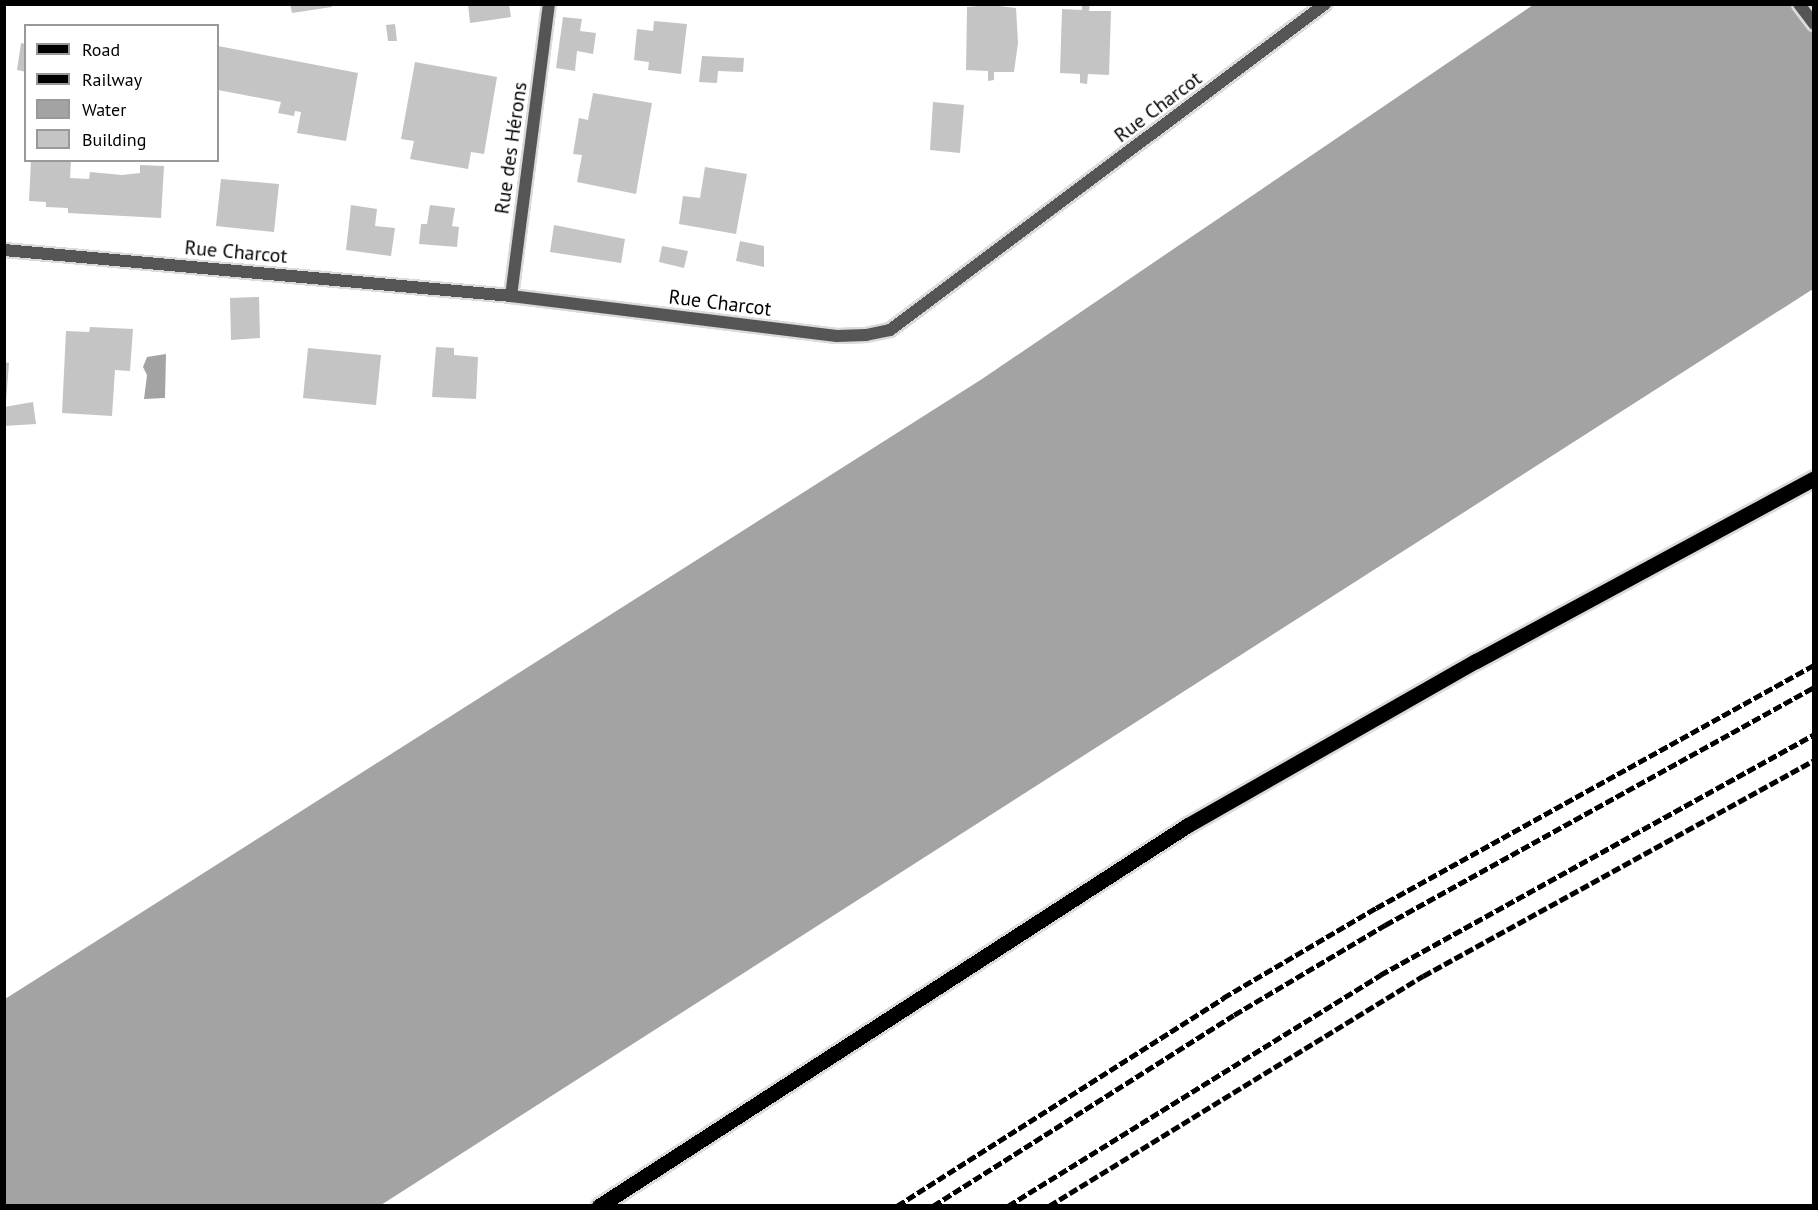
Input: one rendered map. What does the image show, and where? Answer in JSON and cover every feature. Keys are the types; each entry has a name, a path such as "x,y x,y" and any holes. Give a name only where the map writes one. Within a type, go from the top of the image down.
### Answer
{"main road":[{"path":"599,1206 1188,825 1476,661 1814,478"}],"street":[{"name":"Rue des Hérons","path":"511,296 549,4"},
{"name":"Rue Charcot","path":"4,250 511,296 837,336 890,330 1325,4"},
{"path":"1799,4 1814,24"}],"water":[{"path":"1533,5 1813,5 1813,289 381,1205 5,1206 5,999 982,379"},
{"path":"166,354 165,398 144,399 147,375 143,367 147,357"}],"building":[{"path":"290,4 332,4 332,7 292,13"},
{"path":"468,4 509,4 511,17 470,23"},
{"path":"1082,4 1090,4 1089,11 1111,11 1109,75 1088,74 1087,84 1080,83 1080,74 1060,73 1062,9 1082,10"},
{"path":"990,5 1016,8 1018,43 1014,72 994,72 994,80 988,81 988,71 966,70 967,7"},
{"path":"563,17 582,19 580,31 596,33 593,54 577,51 575,71 556,68"},
{"path":"654,21 687,24 681,74 648,70 649,62 634,60 637,29 653,31"},
{"path":"395,24 397,41 388,41 386,25"},
{"path":"21,43 24,44 24,72 17,70"},
{"path":"219,46 358,73 346,141 297,133 301,112 295,111 294,116 278,113 281,102 219,90"},
{"path":"702,56 744,58 743,72 718,71 717,83 699,82"},
{"path":"415,62 497,77 484,154 471,152 468,169 410,159 414,141 401,139"},
{"path":"593,93 652,103 636,194 577,182 582,155 573,154 579,118 588,120"},
{"path":"933,102 964,105 960,153 930,150"},
{"path":"31,162 71,162 70,178 89,179 90,172 122,175 140,173 140,165 164,166 161,218 68,213 68,208 46,207 46,202 29,201"},
{"path":"705,167 747,174 736,234 679,224 683,196 700,198"},
{"path":"221,179 279,184 274,232 216,226"},
{"path":"351,205 377,209 375,226 395,228 391,256 346,250"},
{"path":"430,205 455,208 452,226 459,227 457,247 419,244 421,224 427,224"},
{"path":"554,225 625,239 621,263 550,252"},
{"path":"740,241 764,246 764,267 736,261"},
{"path":"662,246 688,251 684,268 659,262"},
{"path":"259,297 260,338 231,340 230,298"},
{"path":"90,327 133,329 130,371 115,370 112,416 62,413 66,331 89,332"},
{"path":"436,347 454,348 454,355 478,357 476,399 432,397"},
{"path":"308,348 381,355 376,405 303,398"},
{"path":"4,362 9,363 6,402 4,402"},
{"path":"33,402 36,424 4,426 4,407"}],"railway":[{"path":"897,1206 1223,998 1376,908 1814,665"},
{"path":"933,1206 1234,1015 1385,925 1814,687"},
{"path":"1008,1206 1380,975 1814,734"},
{"path":"1049,1206 1423,976 1814,760"}]}
